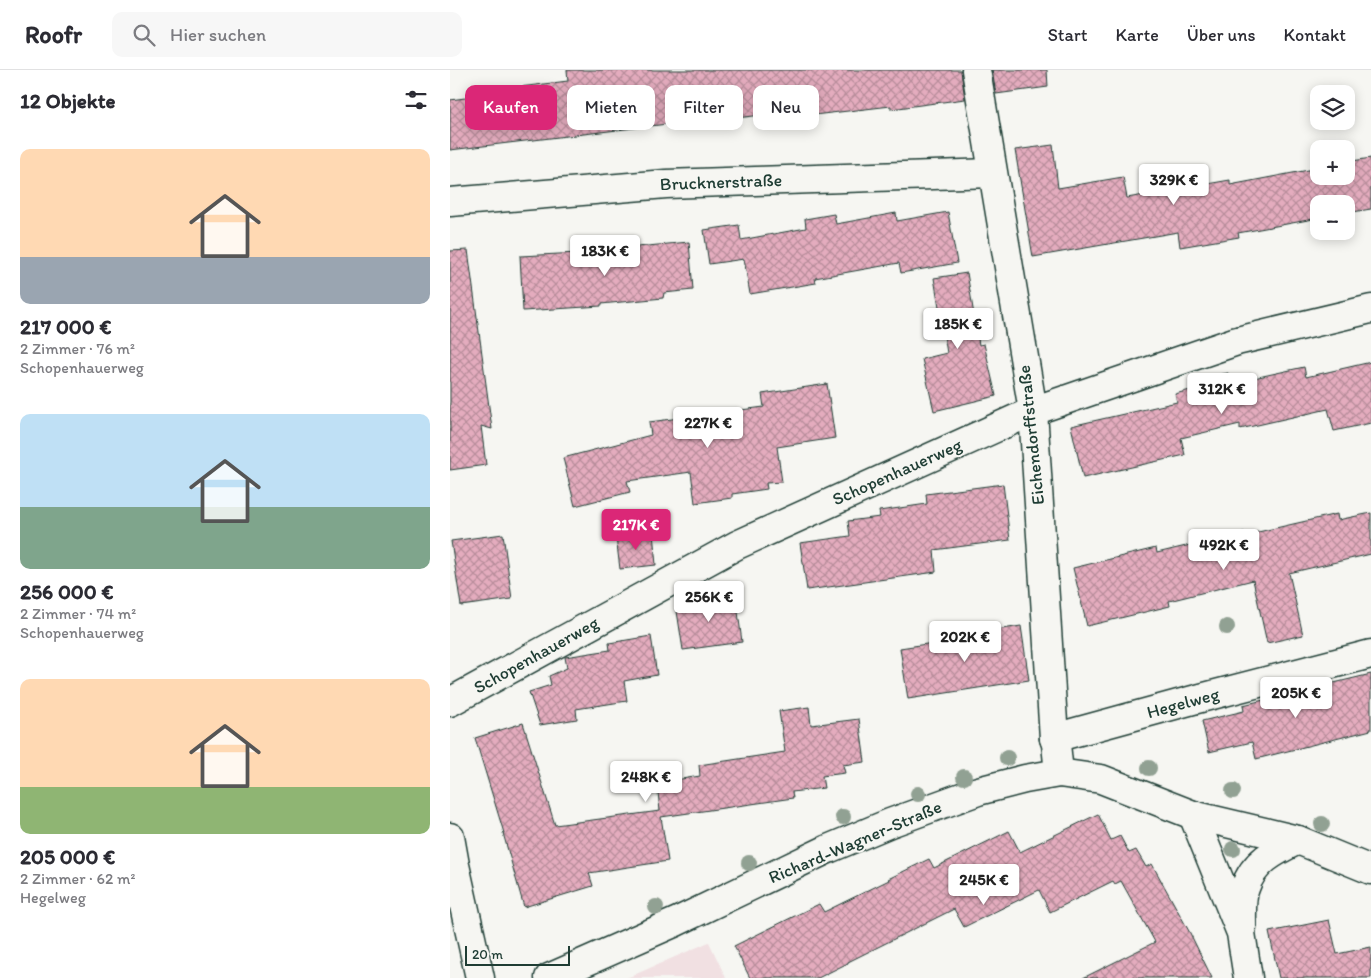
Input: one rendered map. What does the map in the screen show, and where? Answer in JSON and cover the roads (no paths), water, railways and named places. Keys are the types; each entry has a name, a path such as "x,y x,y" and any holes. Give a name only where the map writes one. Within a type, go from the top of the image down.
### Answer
{"street":[{"name":"Eichendorffstraße","path":"976,70 1032,411 1054,738 1059,773"},
{"name":"Brucknerstraße","path":"450,202 666,184 992,173"},
{"name":"Schopenhauerweg","path":"450,702 737,545 1032,411 1236,341 1371,309"},
{"name":"Hegelweg","path":"1054,738 1371,654"},
{"name":"Richard-Wagner-Straße","path":"549,978 676,922 828,850 890,823 978,792 1024,779 1059,773 1101,779 1193,815 1298,840 1371,870"},
{"path":"1193,815 1241,933"},
{"path":"450,838 480,978"},
{"path":"1248,978 1241,933 1244,888 1256,865 1274,851 1298,840"}]}
